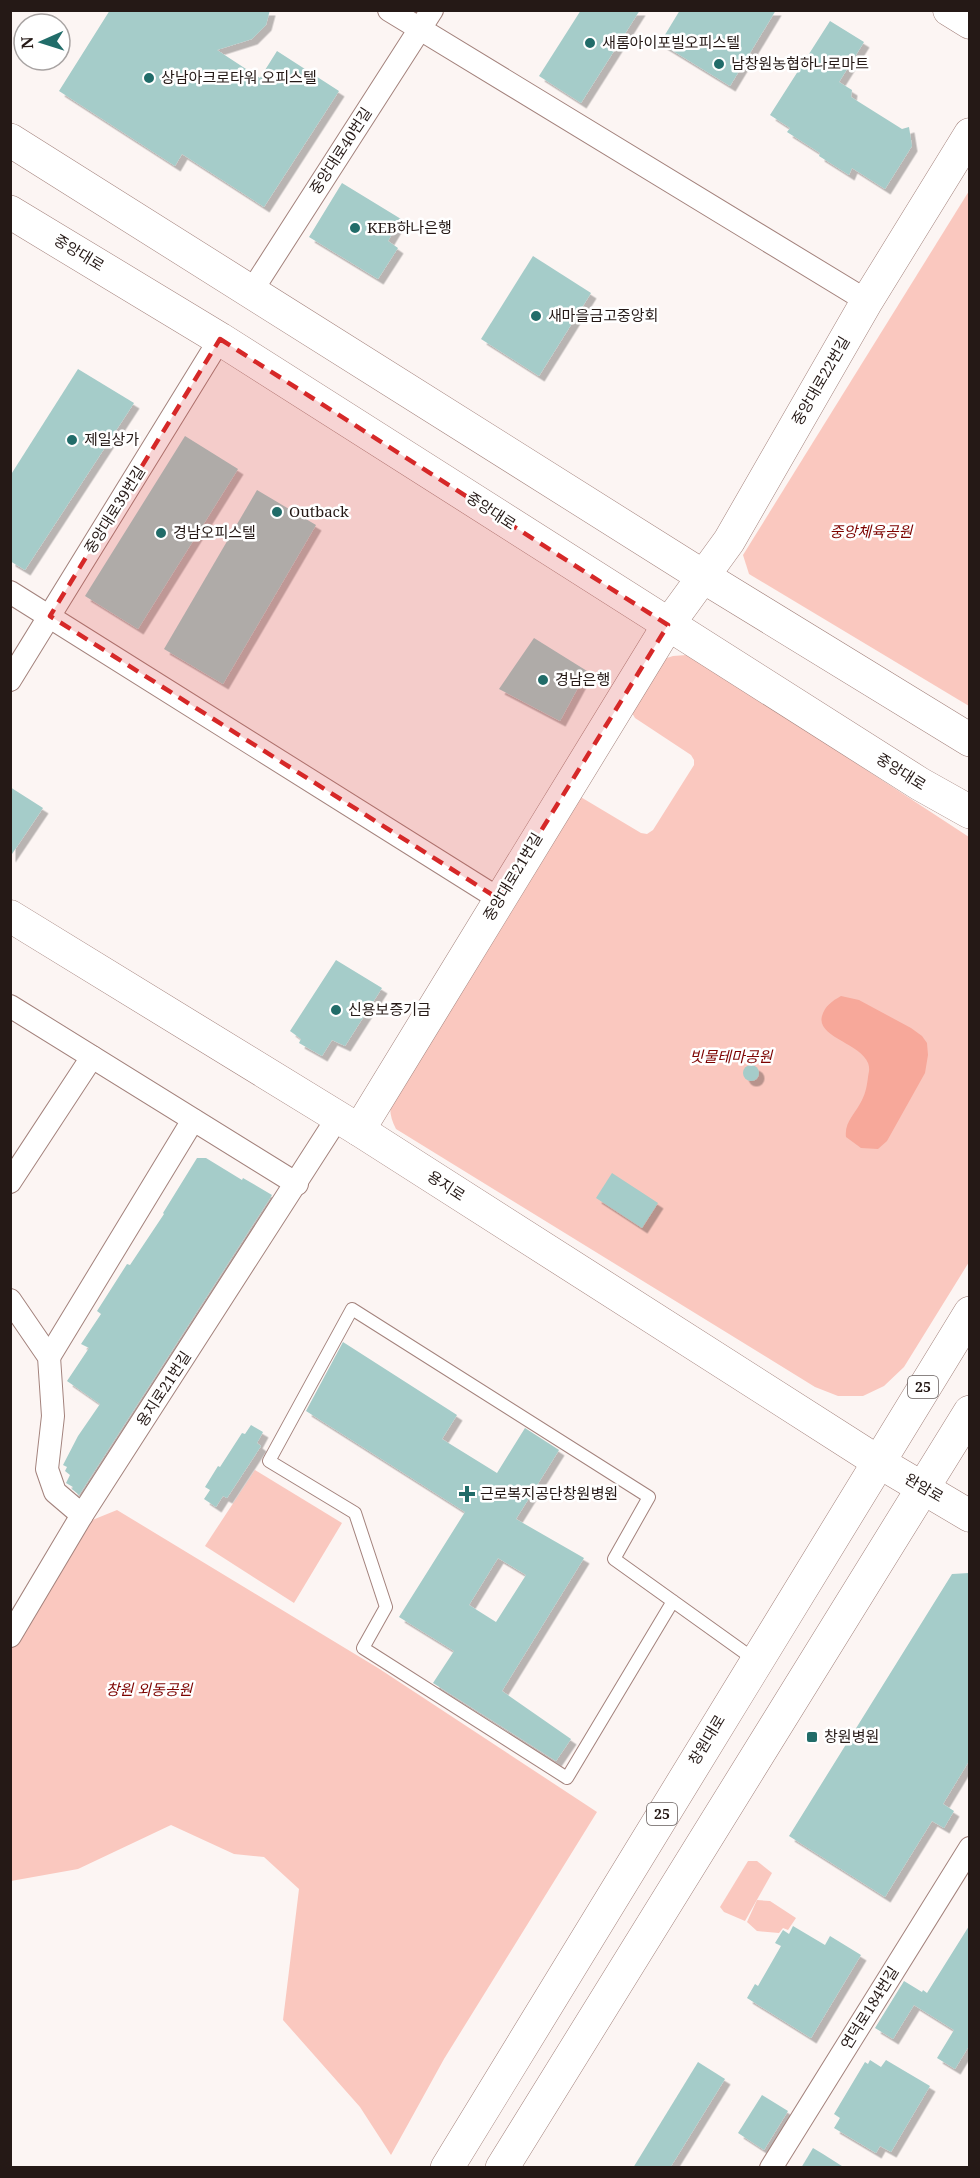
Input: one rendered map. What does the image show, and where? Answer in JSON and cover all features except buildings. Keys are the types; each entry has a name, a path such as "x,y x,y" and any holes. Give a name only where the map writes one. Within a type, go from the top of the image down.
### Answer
{"main road":[{"path":"10,140 704,577 969,740"},
{"name":"중앙대로","path":"10,212 220,339 668,625 920,784 969,812"},
{"name":"창원대로","path":"447,2168 969,1313"},
{"path":"502,2168 969,1412"}],"street":[{"path":"389,10 867,301"},
{"name":"중앙대로40번길","path":"251,292 432,10"},
{"name":"중앙대로22번길","path":"668,625 729,541 867,301 969,134"},
{"name":"중앙대로39번길","path":"10,680 220,339"},
{"path":"10,591 499,899"},
{"name":"중앙대로21번길","path":"349,1124 499,899 668,625"},
{"name":"용지로","path":"10,916 349,1124 877,1461"},
{"path":"10,1006 297,1184"},
{"path":"10,1182 92,1057"},
{"path":"49,1358 193,1120"},
{"name":"용지로21번길","path":"10,1636 82,1515 297,1184 349,1124"},
{"path":"10,1300 49,1358 53,1416 47,1469 55,1492 82,1515"},
{"name":"완암로","path":"877,1461 969,1516"},
{"name":"연덕로184번길","path":"771,2168 969,1848"}],"lane":[{"path":"673,1601 567,1778 363,1648 386,1607 355,1513 269,1461 352,1309 649,1497 614,1558 756,1660"}],"highlighted area":[{"path":"220,339 668,625 499,899 50,616"}],"green space":[{"name":"중앙체육공원","path":"969,191 969,706 749,574 743,555"},
{"name":"빗물테마공원","path":"687,655 706,665 969,837 969,1262 904,1367 884,1386 863,1396 838,1396 815,1387 396,1129 391,1115 391,1100 579,796 641,833 647,834 653,830 694,765 694,760 691,755 635,718 632,713 661,660"},
{"path":"255,1470 342,1523 294,1603 205,1546"},
{"name":"창원 외동공원","path":"117,1510 378,1668 597,1812 444,2059 391,2155 360,2107 283,2020 299,1889 264,1857 234,1854 171,1825 78,1869 11,1881 11,1647 85,1523"},
{"path":"748,1861 757,1861 772,1873 745,1921 724,1912 720,1907"},
{"path":"757,1900 770,1901 796,1918 788,1930 783,1928 779,1933 757,1931 747,1922"}],"shaded area":[{"path":"841,996 859,1000 911,1028 927,1043 925,1073 887,1141 878,1149 861,1148 846,1137 849,1122 860,1105 867,1086 869,1068 868,1063 857,1050 832,1035 822,1023 825,1009"}],"place":[{"name":"새롬아이포빌오피스텔","path":"590,43"},
{"name":"남창원농협하나로마트","path":"719,64"},
{"name":"상남아크로타워 오피스텔","path":"149,78"},
{"name":"KEB하나은행","path":"355,228"},
{"name":"새마을금고중앙회","path":"536,316"},
{"name":"제일상가","path":"72,440"},
{"name":"Outback","path":"277,512"},
{"name":"경남오피스텔","path":"161,533"},
{"name":"경남은행","path":"543,680"},
{"name":"신용보증기금","path":"336,1010"},
{"name":"근로복지공단창원병원","path":"467,1494"},
{"name":"창원병원","path":"812,1737"}]}
